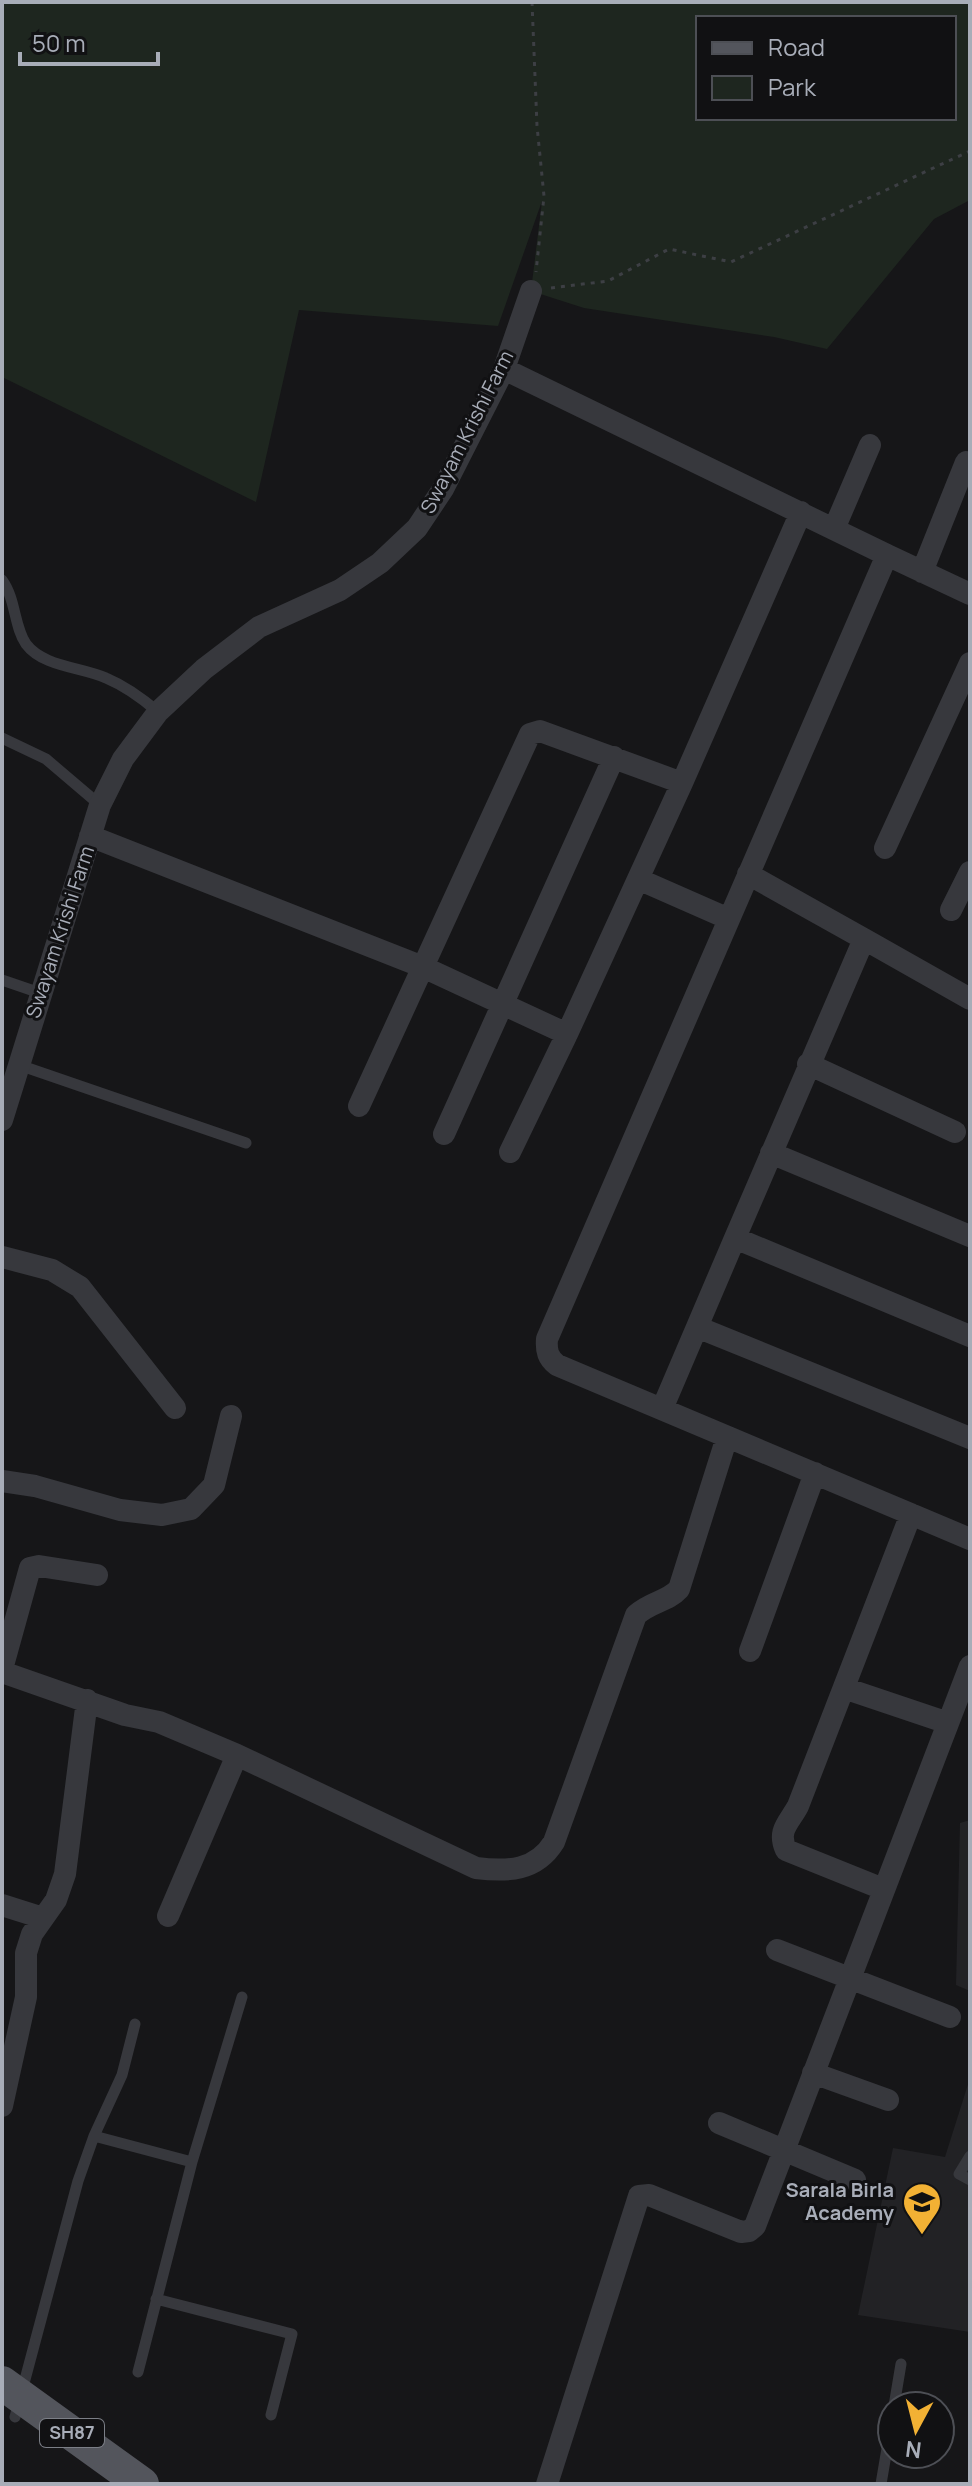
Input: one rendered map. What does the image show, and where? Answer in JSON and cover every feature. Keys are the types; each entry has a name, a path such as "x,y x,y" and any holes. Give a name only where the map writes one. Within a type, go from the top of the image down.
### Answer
{"main road":[{"name":"SH87","path":"10,2401 106,2484"},
{"name":"SH87","path":"10,2401 142,2484"}],"street":[{"name":"Swayam Krishi Farm","path":"2,1120 100,805 123,759 158,712 204,669 259,627 340,590 380,563 417,528 443,489 504,369 531,291"},
{"path":"504,369 970,594"},
{"path":"834,529 870,445"},
{"path":"922,572 966,462"},
{"path":"510,1152 682,783 801,512"},
{"path":"887,555 547,1339 546,1350 557,1365 970,1539"},
{"path":"885,848 970,663"},
{"path":"359,1106 530,734 540,731 682,783"},
{"path":"444,1134 614,757"},
{"path":"90,836 423,967 567,1034"},
{"path":"951,910 970,872"},
{"path":"748,874 970,999"},
{"path":"638,879 729,919"},
{"path":"662,1409 864,939"},
{"path":"808,1064 955,1132"},
{"path":"771,1153 970,1236"},
{"path":"735,1238 970,1336"},
{"path":"2,1257 52,1270 80,1287 175,1408"},
{"path":"697,1327 970,1438"},
{"path":"2,1481 35,1486 120,1510 162,1515 191,1509 214,1485 231,1416"},
{"path":"97,1575 39,1566 30,1568 2,1670 125,1715 159,1722 237,1755 476,1868 505,1871 526,1866 545,1856 554,1842 636,1615 650,1603 671,1597 679,1589 727,1437"},
{"path":"750,1651 815,1473"},
{"path":"883,1889 786,1850 781,1839 783,1826 798,1806 911,1514"},
{"path":"547,2484 639,2196 649,2195 741,2232 755,2226 970,1666"},
{"path":"844,1688 948,1723"},
{"path":"2,2106 26,1997 26,1953 32,1934 56,1900 65,1874 87,1700"},
{"path":"168,1916 237,1755"},
{"path":"2,1905 43,1918"},
{"path":"777,1950 950,2017"},
{"path":"813,2073 888,2100"},
{"path":"719,2123 855,2180"}],"lane":[{"path":"2,580 9,589 26,644 43,657 105,677 141,697 158,712"},
{"path":"2,738 46,759 100,805"},
{"path":"2,980 40,993"},
{"path":"19,1065 246,1143"},
{"path":"138,2372 192,2162 242,1997"},
{"path":"10,2401 78,2181 94,2136 122,2075 135,2024"},
{"path":"94,2136 192,2162"},
{"path":"970,2156 959,2174 970,2180"},
{"path":"156,2299 292,2334 271,2415"},
{"path":"897,2390 901,2364"}],"path":[{"path":"532,2 537,126 544,196 538,267 531,291 608,281 669,249 731,262 970,151"}],"shaded area":[{"path":"970,1820 970,1991 956,1985 960,1823"},
{"name":"Sarala Birla Academy","path":"970,2078 970,2332 858,2315 893,2148 945,2157"}],"green space":[{"path":"2,2 970,2 970,200 934,219 827,349 774,337 584,308 531,291 542,201 498,326 299,310 256,502 2,377"}],"place":[{"name":"Sarala Birla Academy","path":"922,2236"}]}
